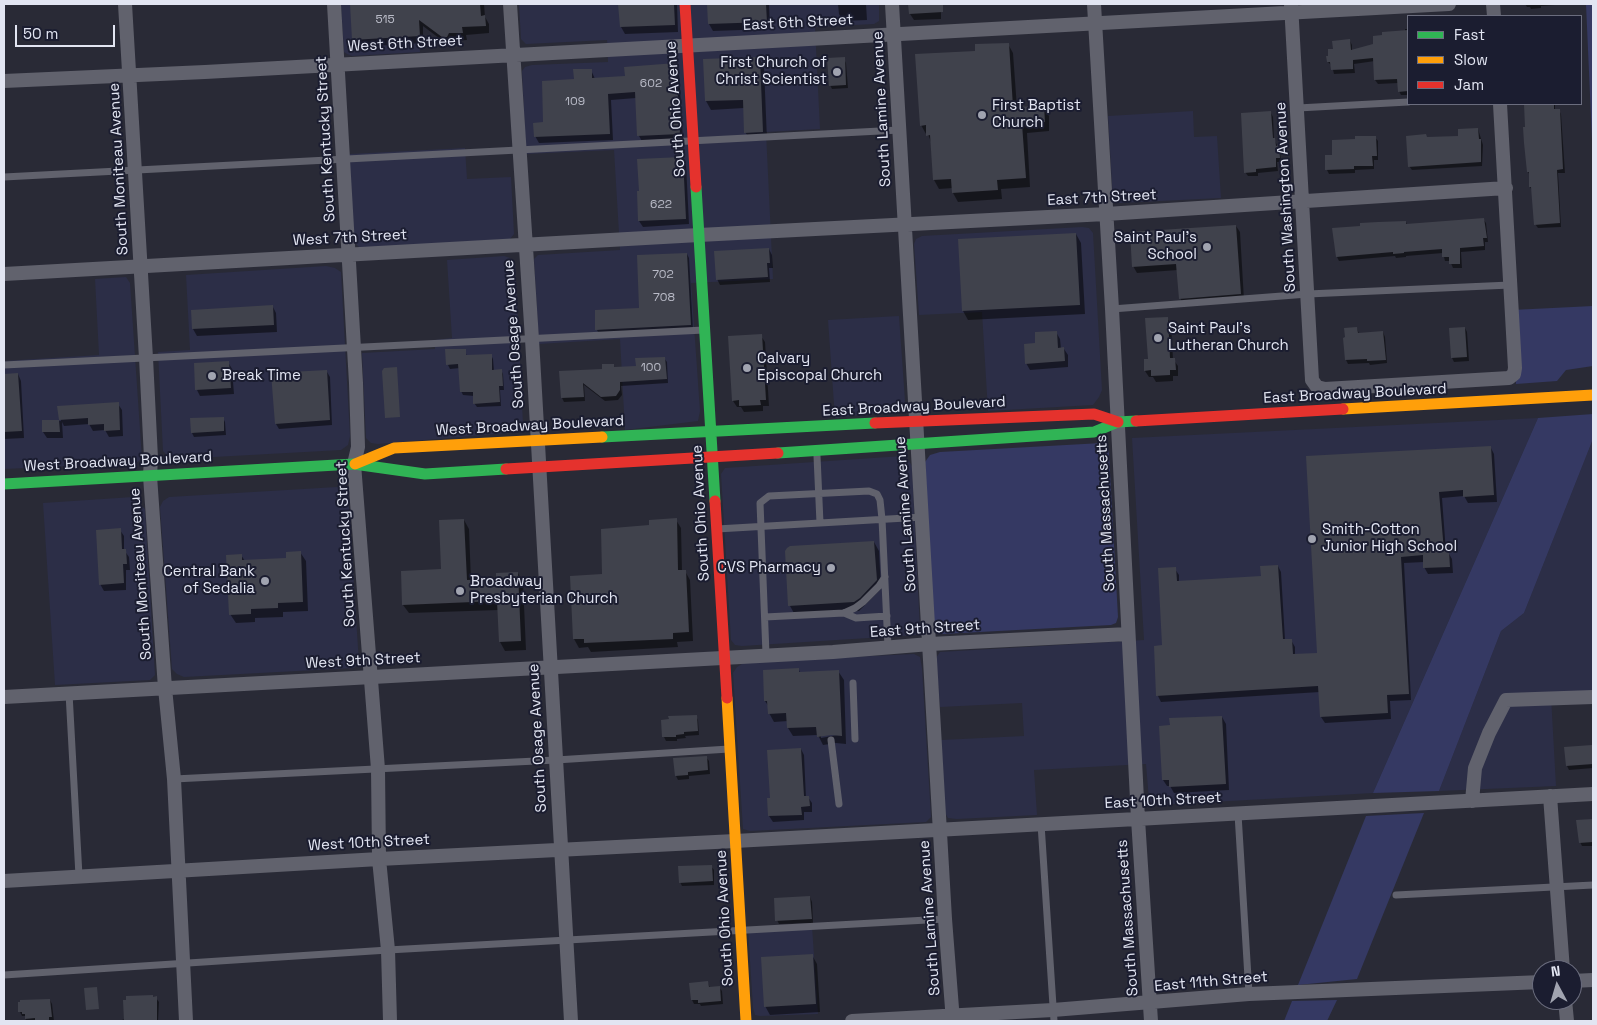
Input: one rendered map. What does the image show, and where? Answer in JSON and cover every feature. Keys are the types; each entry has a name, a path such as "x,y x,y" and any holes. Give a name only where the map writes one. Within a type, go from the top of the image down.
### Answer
{"main road":[{"name":"South Ohio Avenue","path":"685,4 746,1021"},
{"name":"East Broadway Boulevard","path":"712,457 1094,432 1118,422 1593,395"},
{"name":"East Broadway Boulevard","path":"711,432 1094,414 1118,422"},
{"name":"West Broadway Boulevard","path":"354,464 394,448 711,432"},
{"name":"West Broadway Boulevard","path":"4,484 354,464 425,474 712,457"}],"street":[{"name":"South Moniteau Avenue","path":"125,4 146,358 151,458 150,476 165,688 174,779 186,1021"},
{"name":"South Kentucky Street","path":"334,4 354,348 358,447 354,464 378,769 379,858 388,950 390,1021"},
{"name":"South Osage Avenue","path":"510,4 532,339 571,1021"},
{"name":"South Lamine Avenue","path":"892,4 945,918 953,1018"},
{"name":"South Massachusetts","path":"1094,4 1112,309 1138,819 1151,1021"},
{"name":"East 6th Street","path":"687,46 1095,23 1291,8 1449,4"},
{"name":"South Washington Avenue","path":"1291,8 1312,380 1317,387 1509,378 1514,374 1516,368 1510,285"},
{"name":"West 6th Street","path":"4,81 687,46"},
{"path":"1500,105 1510,285"},
{"name":"East 7th Street","path":"699,235 1106,214 1506,188"},
{"name":"West 7th Street","path":"4,274 699,235"},
{"name":"East 9th Street","path":"724,657 1128,634"},
{"name":"West 9th Street","path":"4,697 724,657"},
{"path":"1472,801 1475,768 1489,733 1506,700 1593,696"},
{"name":"East 10th Street","path":"735,841 1593,794"},
{"path":"1550,796 1562,960"},
{"name":"West 10th Street","path":"4,881 379,858 735,841"},
{"name":"East 11th Street","path":"852,1021 1054,1016 1150,1003 1249,994 1532,982"}],"lane":[{"path":"1298,108 1407,102"},
{"path":"4,177 899,130"},
{"path":"1112,309 1308,294 1510,285"},
{"path":"4,365 705,330"},
{"path":"816,451 820,523"},
{"path":"766,654 760,503 769,496 869,491 877,494 880,500 882,519 888,647"},
{"path":"716,529 922,517"},
{"path":"765,617 844,613 863,602 885,577"},
{"path":"844,613 856,618 887,616"},
{"path":"853,683 855,739"},
{"path":"69,693 79,876"},
{"path":"831,740 839,804"},
{"path":"174,779 556,760 730,749"},
{"path":"1238,814 1249,994"},
{"path":"1041,824 1054,1016"},
{"path":"1396,895 1593,885"},
{"path":"4,975 183,962 945,918"}],"shaded area":[{"path":"341,4 418,4 420,52 352,56 347,54 344,52"},
{"path":"519,4 879,4 879,21 874,24 815,27 820,129 766,132 773,279 691,283 700,411 698,421 625,430 620,339 539,344 534,259 538,255 620,250 614,150 526,154 522,71 525,67 532,65 608,62 607,40 526,44 521,39"},
{"path":"1586,4 1593,4 1593,163"},
{"path":"1193,111 1194,137 1217,136 1221,198 1119,203 1113,201 1108,116"},
{"path":"465,148 467,179 511,177 514,234 510,239 365,248 359,247 354,242 349,154"},
{"path":"1089,228 1093,233 1102,390 1099,397 1093,405 988,411 982,312 919,315 914,244 916,239 922,236"},
{"path":"504,256 510,258 515,263 523,424 519,432 378,444 371,443 366,438 362,353 435,349 435,340 452,338 447,260"},
{"path":"326,266 341,272 350,436 348,445 341,450 178,459 169,457 163,451 158,352 190,350 186,275"},
{"path":"126,277 130,283 142,459 136,463 4,469 4,361 99,355 95,279"},
{"path":"1593,306 1593,366 1566,370 1557,381 1516,384 1512,310"},
{"path":"899,316 905,401 903,410 835,418 828,320"},
{"path":"1593,414 1593,439 1524,613 1501,631 1439,791 1373,793 1538,418"},
{"name":"Smith-Cotton Junior High School","path":"1538,418 1373,793 1158,805 1152,804 1149,800 1146,764 1034,770 1037,815 948,818 945,813 941,740 1024,736 1022,703 940,707 936,658 940,652 1144,640 1132,438"},
{"path":"1593,439 1593,694 1551,696 1556,786 1439,791 1501,631 1524,613"},
{"path":"1102,443 1108,447 1109,454 1118,617 1116,623 1111,625 942,634 936,629 933,622 925,462 930,455 940,452"},
{"path":"903,456 912,466 920,630 916,635 735,645 731,640 721,474 725,468"},
{"path":"337,487 348,494 359,663 354,668 184,677 177,674 172,669 160,507 163,501 169,497"},
{"path":"133,497 145,509 155,675 150,680 55,685 43,503"},
{"path":"914,654 920,657 922,668 931,817 926,822 750,831 743,829 733,673 737,667 745,662"},
{"path":"1424,813 1357,979 1298,985 1366,816"},
{"path":"812,926 818,1014 755,1015 748,929"},
{"path":"1337,1000 1327,1021 1284,1021 1292,1001"}],"building":[{"path":"350,4 480,4 481,16 485,15 486,26 462,27 463,33 449,33 447,37 442,37 419,20 420,36 352,40"},
{"path":"618,4 674,4 675,25 620,27"},
{"path":"707,4 766,4 767,22 708,24"},
{"path":"908,4 943,4 943,12 909,14"},
{"path":"1407,30 1407,91 1398,92 1397,79 1374,80 1373,58 1353,60 1353,69 1331,70 1330,62 1327,62 1328,49 1333,49 1332,41 1350,39 1351,50 1373,44 1373,36 1382,35 1382,32"},
{"name":"First Baptist Church","path":"1009,43 1013,107 1044,106 1045,122 1022,124 1026,178 997,180 998,190 952,193 951,179 933,180 930,135 926,136 926,125 920,126 915,54 975,51 975,44"},
{"path":"760,57 763,132 744,133 743,100 705,101 703,59"},
{"name":"First Church of Christ Scientist","path":"845,57 846,85 829,86 827,58"},
{"path":"676,63 680,134 637,136 635,92 608,94 610,134 534,137 533,123 543,122 542,81 574,79 573,69 592,69 592,78 625,76 624,67"},
{"path":"1524,105 1554,105 1554,109 1560,109 1563,169 1557,170 1560,223 1534,225 1531,187 1529,187 1529,172 1527,172 1524,143 1523,127 1525,127"},
{"path":"1271,111 1273,138 1275,138 1276,146 1279,145 1280,158 1276,158 1276,167 1256,169 1256,172 1244,173 1241,113"},
{"path":"1478,128 1479,139 1481,139 1481,162 1408,167 1406,136 1426,134 1427,137 1458,136 1458,129"},
{"path":"1355,136 1376,136 1377,156 1372,156 1373,166 1354,166 1354,169 1325,170 1325,155 1332,155 1332,140 1355,139"},
{"path":"683,157 686,219 638,221 637,159"},
{"path":"1484,218 1487,238 1483,238 1484,246 1460,248 1460,264 1449,264 1449,257 1442,257 1442,249 1336,257 1332,228 1360,226 1360,223 1406,221 1406,224"},
{"name":"Saint Paul's School","path":"1236,225 1241,294 1179,299 1176,264 1132,267 1130,232"},
{"path":"1076,233 1080,305 962,311 958,239"},
{"path":"769,248 770,263 767,263 768,277 716,280 714,251"},
{"path":"687,253 691,325 595,330 595,310 639,308 637,255"},
{"path":"273,305 274,325 192,329 191,310"},
{"name":"Saint Paul's Lutheran Church","path":"1168,317 1170,358 1175,358 1176,370 1170,370 1170,375 1151,376 1151,370 1144,371 1144,359 1148,359 1145,318"},
{"path":"1357,327 1358,333 1383,331 1386,360 1345,360 1344,328"},
{"path":"1465,327 1467,357 1451,358 1449,328"},
{"path":"1057,331 1058,348 1064,347 1065,361 1025,364 1024,344 1035,343 1035,332"},
{"name":"Calvary Episcopal Church","path":"762,334 766,400 760,400 761,405 739,406 739,400 732,401 728,336"},
{"path":"445,349 466,349 466,355 492,354 492,370 502,369 503,386 499,386 500,402 473,404 473,392 460,392 458,364 446,365"},
{"path":"665,357 667,379 620,382 620,390 616,396 601,397 583,383 584,397 561,398 559,371 602,369 602,364 614,364 614,367 636,366 635,358"},
{"name":"Break Time","path":"229,361 231,388 195,390 194,363"},
{"path":"397,367 400,417 385,418 382,371 384,368"},
{"path":"327,370 330,420 275,424 271,373"},
{"path":"18,373 22,431 4,432 4,374"},
{"path":"119,402 120,430 104,431 104,424 88,425 88,418 59,420 57,406"},
{"path":"224,417 224,431 191,433 190,418"},
{"path":"42,420 59,420 60,432 42,432"},
{"path":"1491,446 1494,495 1463,497 1463,490 1439,492 1444,551 1449,551 1450,567 1423,568 1423,555 1401,557 1409,694 1387,695 1388,713 1320,717 1318,686 1156,696 1154,646 1162,645 1158,568 1176,567 1177,581 1261,576 1260,566 1278,565 1283,639 1292,639 1293,654 1317,653 1306,456"},
{"path":"677,518 678,570 686,570 689,632 673,633 673,639 584,643 584,639 573,639 570,576 602,574 601,529 649,525 649,520"},
{"name":"Broadway Presbyterian Church","path":"464,519 467,580 496,579 496,573 518,572 521,641 499,642 497,601 402,605 401,571 441,569 439,520"},
{"path":"121,528 122,549 126,549 127,564 123,564 124,583 99,585 96,530"},
{"name":"CVS Pharmacy","path":"874,541 877,580 860,598 854,602 788,606 785,551 787,548 790,546"},
{"name":"Central Bank of Sedalia","path":"301,551 303,602 278,603 278,608 251,609 251,614 229,615 226,555 242,554 242,560 286,558 286,552"},
{"path":"799,668 799,672 839,670 842,736 817,737 816,727 787,728 786,713 768,714 767,701 764,701 763,670"},
{"path":"697,715 698,731 684,732 684,734 676,735 676,737 662,737 661,720 669,719 668,716"},
{"path":"1222,716 1226,784 1169,787 1169,780 1162,780 1159,726 1170,725 1169,718"},
{"path":"1592,745 1593,764 1566,766 1564,747"},
{"path":"801,748 804,796 809,796 810,806 801,807 802,815 768,816 767,798 770,798 767,750"},
{"path":"707,756 708,770 688,772 688,775 675,776 673,758"},
{"path":"1593,819 1593,842 1579,843 1576,820"},
{"path":"712,865 713,881 679,883 678,866"},
{"path":"810,896 812,919 775,921 774,898"},
{"path":"813,954 816,1004 764,1007 761,957"},
{"path":"708,981 709,987 720,986 721,1001 698,1003 698,1000 691,1000 689,983"},
{"path":"97,987 99,1009 86,1010 84,988"},
{"path":"153,995 153,997 157,996 157,1021 124,1021 123,1000 126,1000 126,996"},
{"path":"50,999 52,1017 49,1017 49,1021 35,1021 35,1018 25,1019 25,1014 18,1012 18,1002 20,1000"}],"traffic: fast":[{"path":"696,187 715,501"},
{"path":"778,453 1094,432 1118,422 1136,421"},
{"path":"602,437 875,423"},
{"path":"4,484 354,464 425,474 506,469"}],"traffic: slow":[{"path":"1343,409 1593,395"},
{"path":"355,464 394,448 602,437"},
{"path":"727,698 746,1021"}],"traffic: jam":[{"path":"685,4 696,187"},
{"path":"1136,421 1343,409"},
{"path":"875,423 1094,414 1118,422"},
{"path":"506,469 778,453"},
{"path":"715,501 727,698"}],"place":[{"name":"First Church of Christ Scientist","path":"837,72"},
{"name":"First Baptist Church","path":"982,115"},
{"name":"Saint Paul's School","path":"1207,247"},
{"name":"Saint Paul's Lutheran Church","path":"1158,338"},
{"name":"Calvary Episcopal Church","path":"747,368"},
{"name":"Break Time","path":"212,376"},
{"name":"Smith-Cotton Junior High School","path":"1312,539"},
{"name":"CVS Pharmacy","path":"831,568"},
{"name":"Central Bank of Sedalia","path":"265,581"},
{"name":"Broadway Presbyterian Church","path":"460,591"}]}
